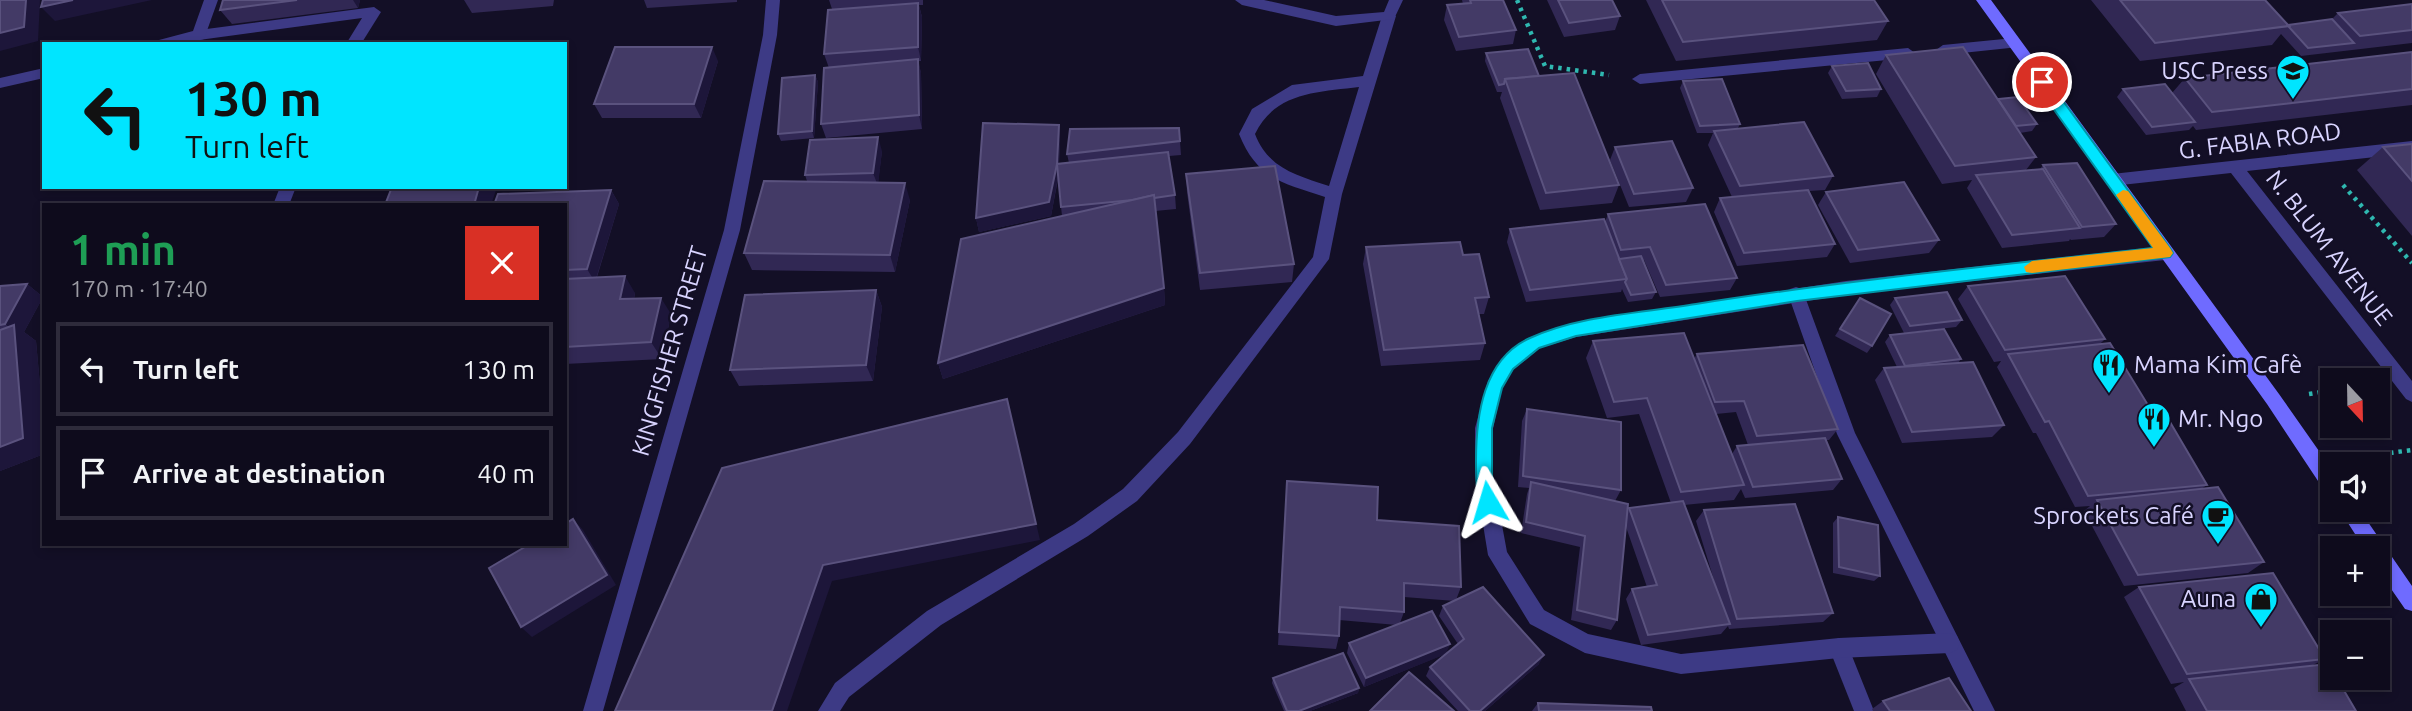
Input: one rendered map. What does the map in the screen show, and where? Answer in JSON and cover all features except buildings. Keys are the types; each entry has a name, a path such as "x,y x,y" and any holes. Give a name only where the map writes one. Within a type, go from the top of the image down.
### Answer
{"main road":[{"path":"1983,0 2320,468"},
{"path":"2390,570 2412,602"}],"street":[{"path":"199,35 211,0"},
{"name":"KINGFISHER STREET","path":"593,711 732,230 770,35 774,0"},
{"path":"828,711 842,690 934,618 1081,530 1130,495 1184,438 1321,259 1334,194 1392,8 1336,20 1242,0"},
{"path":"172,42 199,35 373,12 354,42"},
{"path":"1640,79 2014,43"},
{"path":"0,83 42,73"},
{"path":"1334,194 1269,170 1253,153 1247,134 1257,113 1297,89 1369,81"},
{"name":"G. FABIA ROAD","path":"2112,180 2412,147"},
{"name":"N. BLUM AVENUE","path":"2234,166 2412,394"},
{"path":"1950,643 1839,648 1681,664 1585,643 1537,617 1497,555 1484,476 1484,428 1494,386 1507,365 1534,343 1576,330 1797,294 2165,253"},
{"path":"1797,294 1846,434 1985,711"},
{"path":"1839,648 1864,711"}],"path":[{"path":"1517,0 1545,65 1640,79"},
{"path":"2318,156 2412,263"},
{"path":"2390,453 2412,450"}],"slow traffic":[{"path":"2032,267 2165,253 2123,195"}],"place":[{"name":"USC Press","path":"2293,101"},
{"name":"Mama Kim Cafè","path":"2109,395"},
{"name":"Mr. Ngo","path":"2154,449"},
{"name":"Sprockets Café","path":"2218,546"},
{"name":"Auna","path":"2261,629"}],"route":[{"path":"1488,502 1484,476 1484,428 1494,386 1507,365 1534,343 1576,330 1797,294 2165,253 2042,82"}]}
